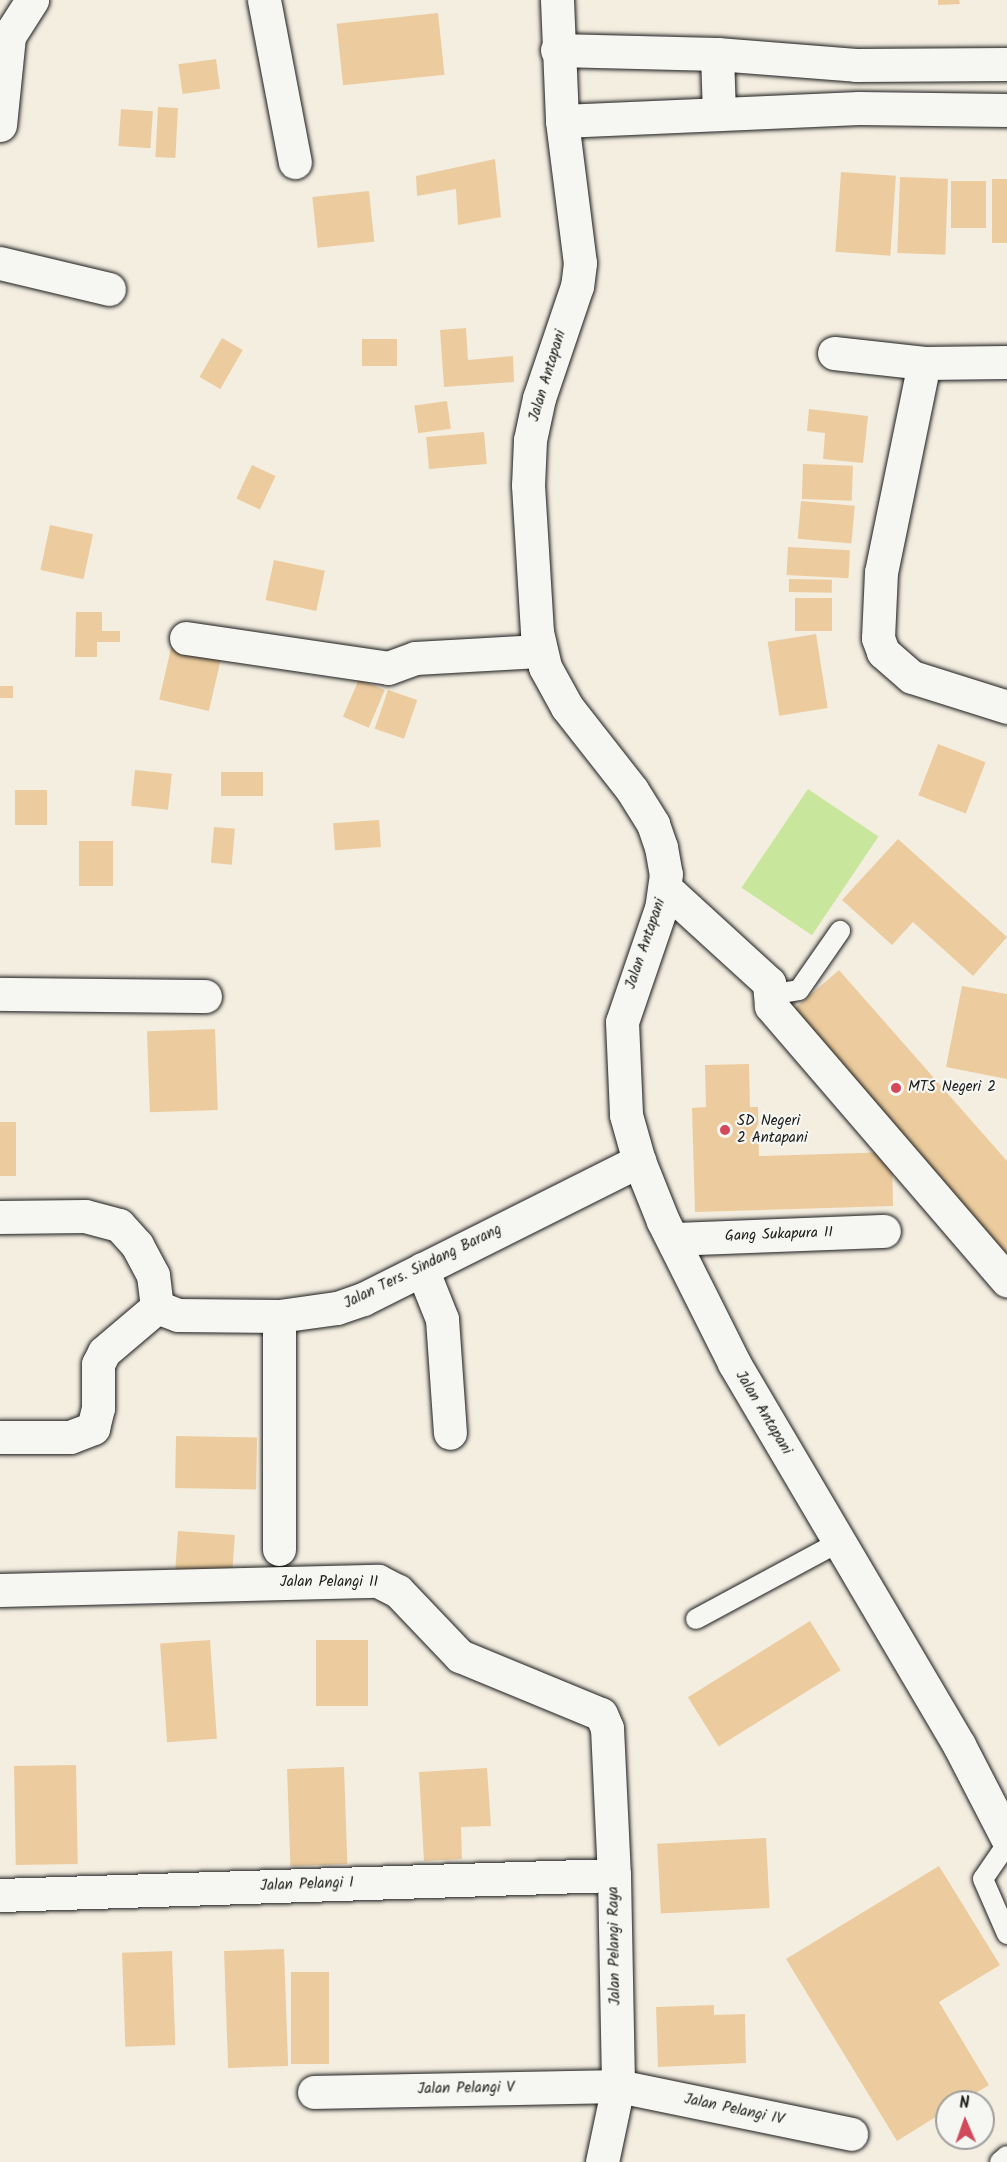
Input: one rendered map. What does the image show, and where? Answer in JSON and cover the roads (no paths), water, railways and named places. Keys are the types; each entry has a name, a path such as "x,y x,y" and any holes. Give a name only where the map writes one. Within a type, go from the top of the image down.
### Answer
{"street":[{"path":"0,125 9,36 32,0"},
{"path":"264,0 295,162"},
{"name":"Jalan Antapani","path":"557,0 557,50 562,121 580,263 577,286 539,398 530,440 528,485 538,651 567,707 653,824 661,847 665,888 627,1003 620,1041 626,1115 639,1161 673,1239 734,1363 959,1744 1007,1838"},
{"path":"557,50 717,54 856,65 1007,64"},
{"path":"717,54 719,114"},
{"path":"856,65 859,108"},
{"path":"562,121 859,108 1007,110"},
{"path":"0,263 109,289"},
{"path":"834,352 924,363 1007,362"},
{"path":"924,363 881,572 878,638 883,652 912,677 1007,707"},
{"path":"186,638 388,668 415,658 538,651"},
{"path":"665,888 770,983 771,1006 1007,1280"},
{"path":"0,994 205,996"},
{"name":"Jalan Ters. Sindang Barang","path":"157,1308 178,1316 279,1316 337,1308 422,1269 639,1161"},
{"path":"0,1217 86,1216 119,1225 137,1245 153,1275 157,1308 104,1352 98,1364 98,1408 93,1428 70,1437 0,1437"},
{"name":"Gang Sukapura II","path":"673,1239 884,1231"},
{"path":"422,1269 442,1319 448,1354 450,1433"},
{"path":"279,1316 279,1550"},
{"name":"Jalan Pelangi II","path":"0,1590 385,1582 398,1591 460,1656 595,1709 607,1728"},
{"name":"Jalan Pelangi Raya","path":"602,2162 618,2086 614,1875 607,1728"},
{"name":"Jalan Pelangi I","path":"0,1895 614,1875"},
{"name":"Jalan Pelangi V","path":"314,2092 618,2086"},
{"name":"Jalan Pelangi IV","path":"618,2086 851,2134"}],"lane":[{"path":"770,983 781,993 799,990 840,931"},
{"path":"696,1619 839,1542"},
{"path":"1007,1844 983,1879 1007,1934"},
{"path":"1000,2162 1007,2156"}],"place":[{"name":"MTS Negeri 2","path":"896,1088"},
{"name":"SD Negeri 2 Antapani","path":"725,1130"}]}
